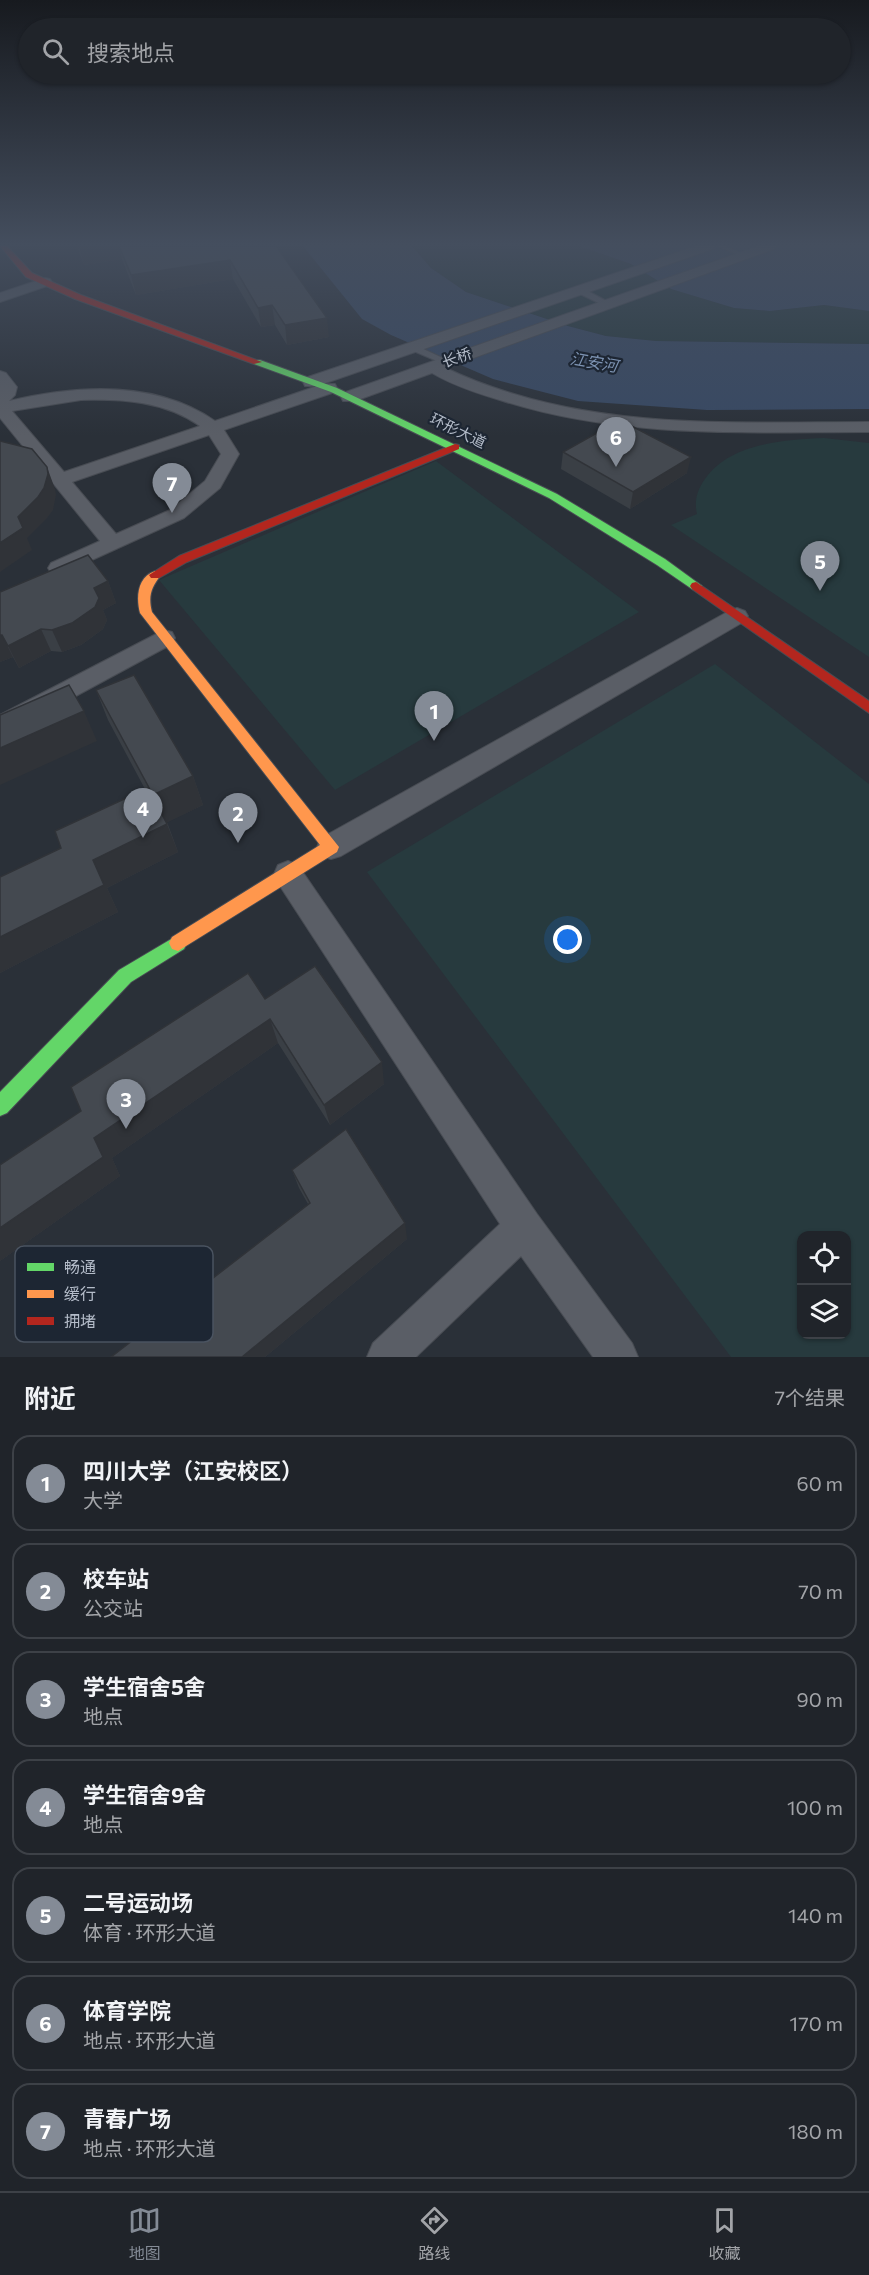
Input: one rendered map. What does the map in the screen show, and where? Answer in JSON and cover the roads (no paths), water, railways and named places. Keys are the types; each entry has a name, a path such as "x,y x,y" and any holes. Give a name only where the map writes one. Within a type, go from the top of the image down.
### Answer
{"street":[{"name":"环形大道","path":"112,309 329,388 554,495 662,562 869,708"},
{"name":"长桥","path":"311,382 524,309"},
{"name":"长桥","path":"349,397 593,309"},
{"path":"444,363 451,377 495,394 546,410 597,420 641,424 869,427"},
{"path":"0,376 9,387 0,405"},
{"path":"60,480 329,388"},
{"path":"0,405 64,396 113,394 180,405 213,428 230,454 213,484 177,514 37,578"},
{"path":"0,405 113,544"},
{"path":"331,847 146,613 141,601 146,582 164,568 455,447"},
{"path":"0,1106 125,976 331,847 737,616"},
{"path":"0,727 164,638"},
{"path":"288,874 524,1227 618,1357"},
{"path":"387,1357 524,1227"}],"lane":[{"path":"414,347 444,363"}],"water":[{"name":"江安河","path":"354,309 518,309 606,336 656,341 869,344 869,409 707,410 578,401 493,379 391,335 362,319"},
{"path":"750,309 785,309 770,311"}],"place":[{"name":"体育学院","path":"616,467"},
{"name":"青春广场","path":"172,513"},
{"name":"二号运动场","path":"820,591"},
{"name":"四川大学（江安校区）","path":"434,741"},
{"name":"学生宿舍9舍","path":"143,838"},
{"name":"校车站","path":"238,843"},
{"name":"学生宿舍5舍","path":"126,1129"}]}
